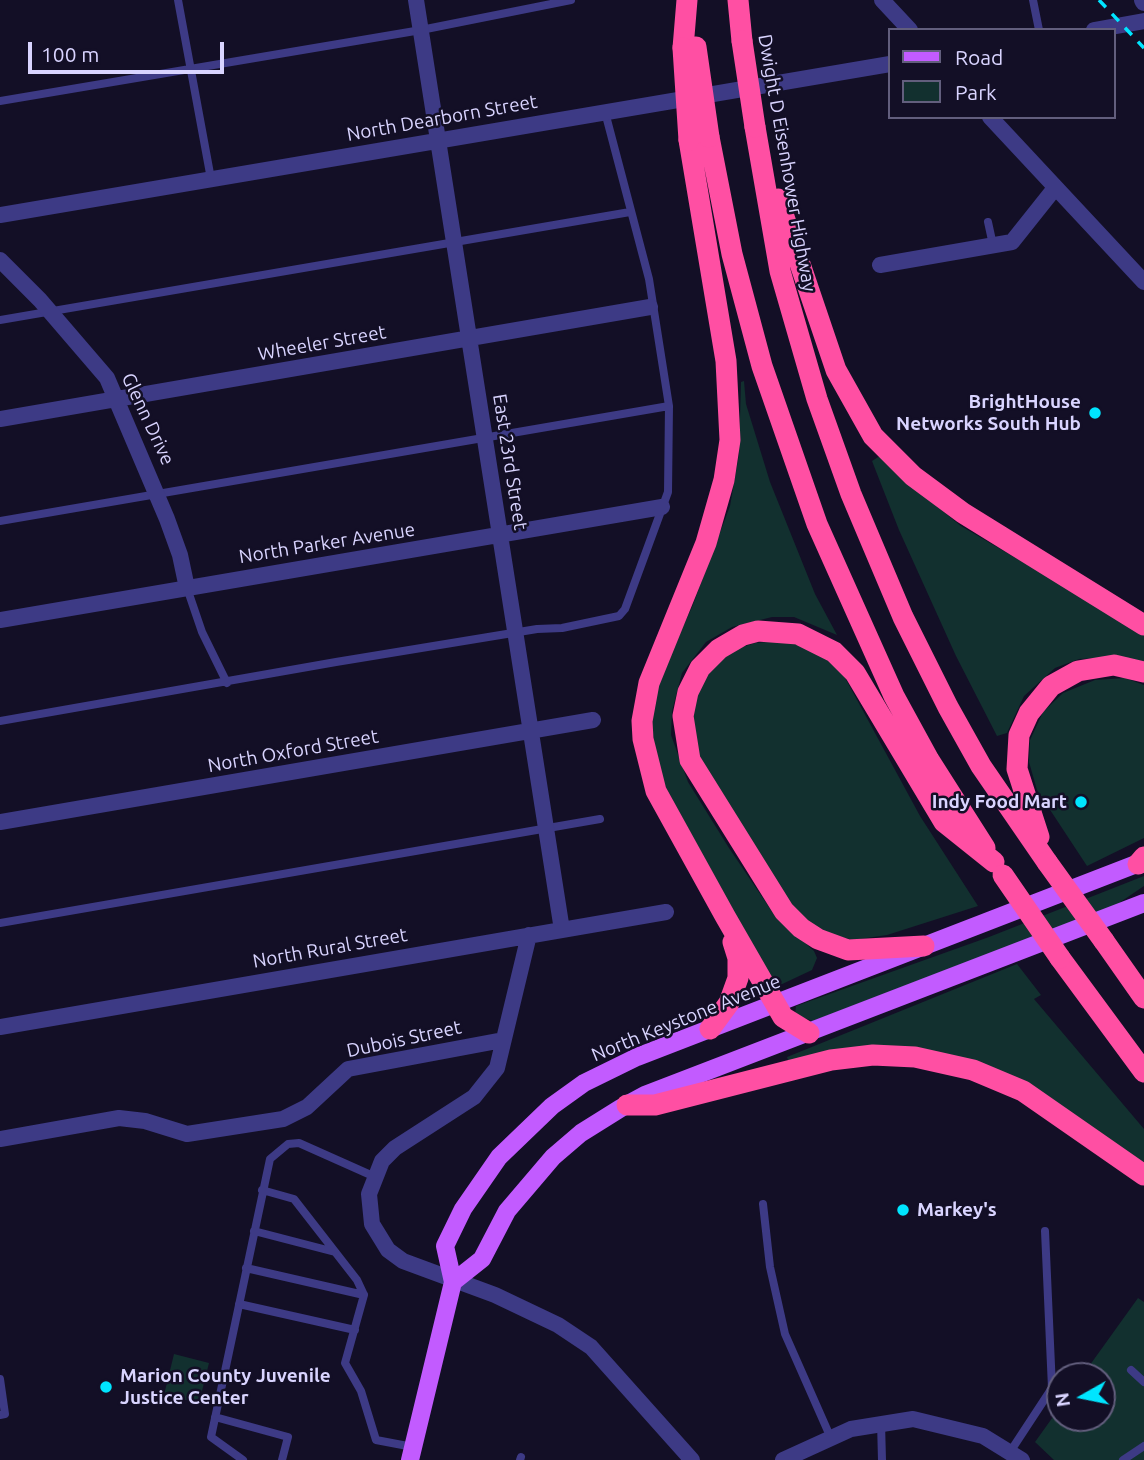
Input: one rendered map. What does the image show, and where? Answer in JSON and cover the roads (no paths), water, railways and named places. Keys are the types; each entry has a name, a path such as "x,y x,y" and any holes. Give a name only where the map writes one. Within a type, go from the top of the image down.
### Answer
{"highway":[{"path":"689,0 689,48 726,361 730,440 724,480 712,525 649,683 642,721 646,759 656,791 775,1004 794,1026 808,1032"},
{"name":"Dwight D Eisenhower Highway","path":"738,0 755,127 780,271 817,399 851,494 903,617 948,707 981,765 1144,998"},
{"path":"755,127 836,370 873,436 913,476 963,513 1144,625"},
{"path":"699,139 762,366 817,524 894,696 929,760 999,869 1144,1072"},
{"path":"924,946 848,950 818,939 801,928 784,911 690,760 683,716 688,692 700,668 719,649 743,635 758,631 798,634 834,652 855,673 944,821 999,869"},
{"path":"1047,862 1017,769 1016,753 1026,718 1051,686 1078,671 1114,666 1144,672"},
{"path":"710,1029 729,1003 738,978 738,957 725,916"},
{"path":"627,1105 654,1105 831,1060 873,1055 915,1057 973,1070 1023,1091 1144,1175"}],"main road":[{"name":"North Keystone Avenue","path":"411,1453 453,1282 445,1246 483,1179 516,1137 552,1106 591,1079 637,1057 1043,901 1142,860"},
{"path":"453,1282 482,1259 507,1211 553,1157 580,1133 627,1105 808,1032 1144,903"}],"street":[{"name":"East 23rd Street","path":"416,0 562,930"},
{"path":"882,0 908,28"},
{"path":"1105,28 1144,21"},
{"name":"North Dearborn Street","path":"0,215 888,64"},
{"path":"992,119 1144,282"},
{"path":"880,265 1012,242 1055,188"},
{"name":"Glenn Drive","path":"0,260 51,313 107,378 158,495 180,555 187,588"},
{"name":"Wheeler Street","path":"0,419 650,307"},
{"name":"North Parker Avenue","path":"0,620 662,507"},
{"name":"North Oxford Street","path":"0,822 593,720"},
{"name":"North Rural Street","path":"0,1027 666,912"},
{"path":"530,935 497,1068 487,1084 474,1097 395,1148 382,1161 373,1177 369,1206 377,1235 397,1258 453,1282 495,1295 540,1316 591,1347 692,1460"},
{"name":"Dubois Street","path":"0,1139 119,1118 145,1121 187,1134 283,1119 307,1107 348,1069 503,1040"},
{"path":"783,1460 830,1436 881,1422 913,1419 983,1436 1016,1456"}],"lane":[{"path":"178,0 211,179"},
{"path":"0,101 421,30 571,0"},
{"path":"1033,0 1039,28"},
{"path":"0,722 516,632 562,628 619,616 625,610 662,507 669,476 669,406 650,307 649,279 605,112"},
{"path":"0,320 630,212"},
{"path":"988,222 993,245"},
{"path":"0,521 669,406"},
{"path":"187,588 202,632 227,682"},
{"path":"0,923 600,818"},
{"path":"243,1460 211,1437 270,1160 288,1144 299,1143 373,1177"},
{"path":"262,1190 294,1199 364,1295 345,1363 361,1391 371,1432 376,1440 411,1453"},
{"path":"763,1204 770,1267 785,1334 830,1436"},
{"path":"254,1231 335,1252"},
{"path":"1016,1456 1052,1388 1045,1231"},
{"path":"246,1268 364,1295"},
{"path":"239,1304 355,1330"},
{"path":"1131,1370 1144,1382"},
{"path":"0,1379 5,1414 0,1415"},
{"path":"215,1417 288,1437 282,1460"},
{"path":"881,1422 882,1460"},
{"path":"1123,1460 1141,1453"}],"railway":[{"path":"1099,0 1144,48"}],"place":[{"name":"BrightHouse Networks South Hub","path":"1095,413"},
{"name":"Indy Food Mart","path":"1081,802"},
{"name":"Markey's","path":"903,1210"},
{"name":"Marion County Juvenile Justice Center","path":"106,1387"}]}
